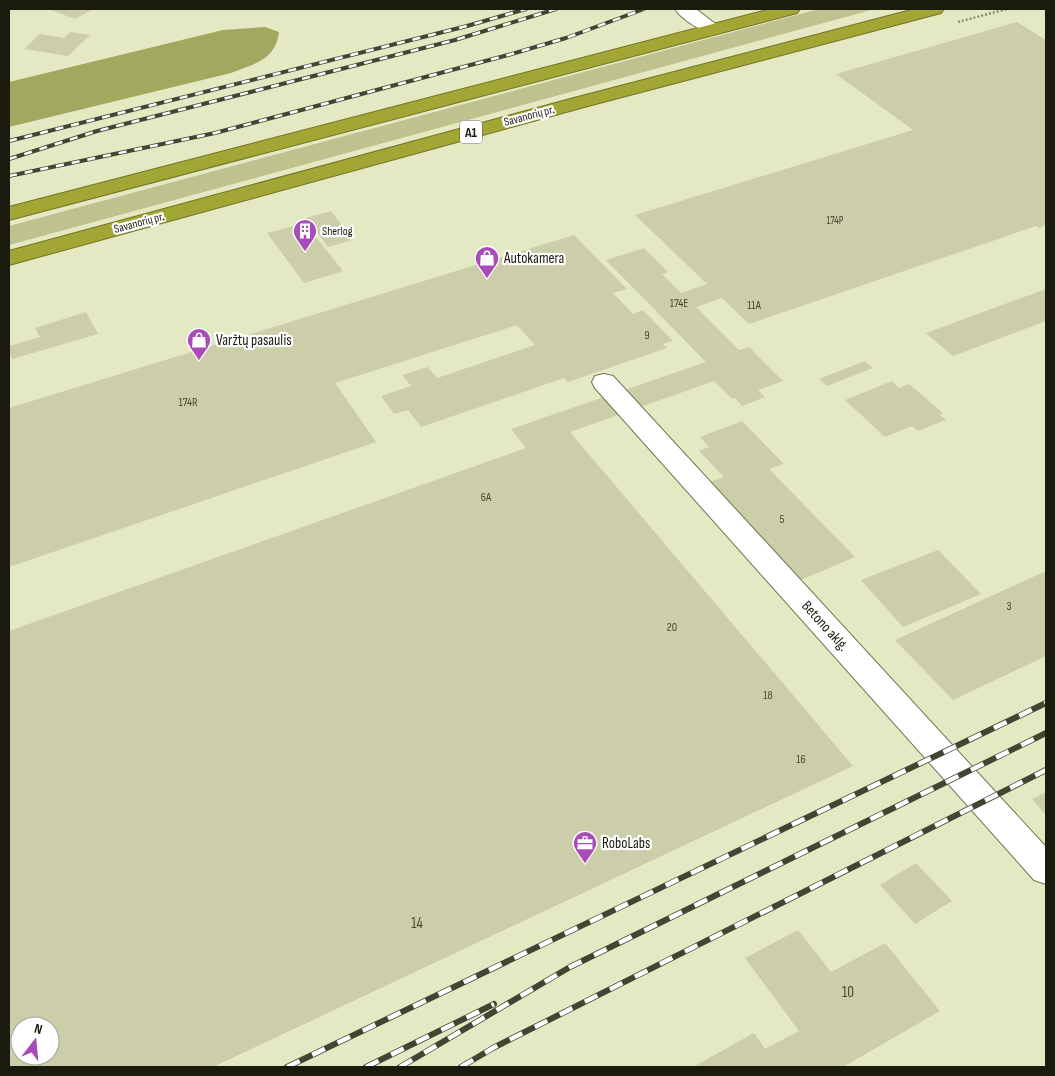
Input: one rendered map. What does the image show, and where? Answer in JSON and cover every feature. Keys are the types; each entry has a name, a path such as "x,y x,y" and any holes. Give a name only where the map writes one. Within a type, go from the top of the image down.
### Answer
{"highway":[{"path":"9,214 791,9"},
{"name":"Savanorių pr.","path":"9,258 581,102 935,9"}],"street":[{"path":"684,9 713,29"},
{"name":"Betono aklg.","path":"604,382 1046,870"}],"green space":[{"path":"819,9 875,9 9,245 9,226"},
{"path":"265,27 279,32 273,49 262,60 231,73 9,127 9,82 223,30"}],"building":[{"path":"48,9 94,9 75,19"},
{"path":"1017,22 1046,40 1046,225 1039,228 1036,226 749,324 722,298 696,307 739,350 749,347 783,381 758,390 765,397 742,406 714,381 570,432 853,766 213,1067 9,1067 9,631 526,448 511,429 706,362 606,260 644,248 668,272 662,274 681,293 707,284 635,215 913,130 836,74"},
{"path":"70,32 90,35 68,56 24,49 40,34 64,38"},
{"path":"331,211 353,240 328,247 306,218"},
{"name":"Sherlog","path":"305,223 343,271 304,283 267,233"},
{"path":"574,235 627,289 613,293 633,314 643,310 673,341 663,344 667,348 568,382 564,378 421,427 408,410 394,414 381,396 411,386 402,375 428,367 437,378 535,345 517,325 335,383 376,442 9,567 9,408"},
{"path":"1046,289 1046,321 953,356 926,333"},
{"path":"86,312 98,334 12,359 9,346 40,337 35,328"},
{"path":"865,361 873,368 827,386 819,379"},
{"path":"892,381 899,388 909,384 943,413 940,415 946,420 918,431 912,426 885,437 845,400"},
{"path":"742,421 784,464 769,469 855,557 801,580 710,482 724,477 699,451 709,447 700,437"},
{"path":"938,550 981,594 903,627 861,580"},
{"path":"1046,571 1046,656 953,700 895,640"},
{"path":"1046,792 1046,815 1032,799"},
{"path":"916,863 952,901 915,924 880,885"},
{"path":"798,930 831,972 885,943 940,1011 843,1067 693,1067 754,1033 765,1049 799,1031 745,958"}],"railway":[{"path":"9,141 467,26 526,9"},
{"path":"9,159 97,131 455,40 556,9"},
{"path":"9,176 215,133 508,55 566,38 644,9"},
{"path":"287,1067 1046,703"},
{"path":"400,1067 570,967 1046,733"},
{"path":"461,1067 493,1048 1046,770"},
{"path":"366,1067 494,1004"}],"place":[{"name":"Sherlog","path":"305,252"},
{"name":"Autokamera","path":"487,279"},
{"name":"Varžtų pasaulis","path":"199,361"},
{"name":"RoboLabs","path":"585,864"}]}
